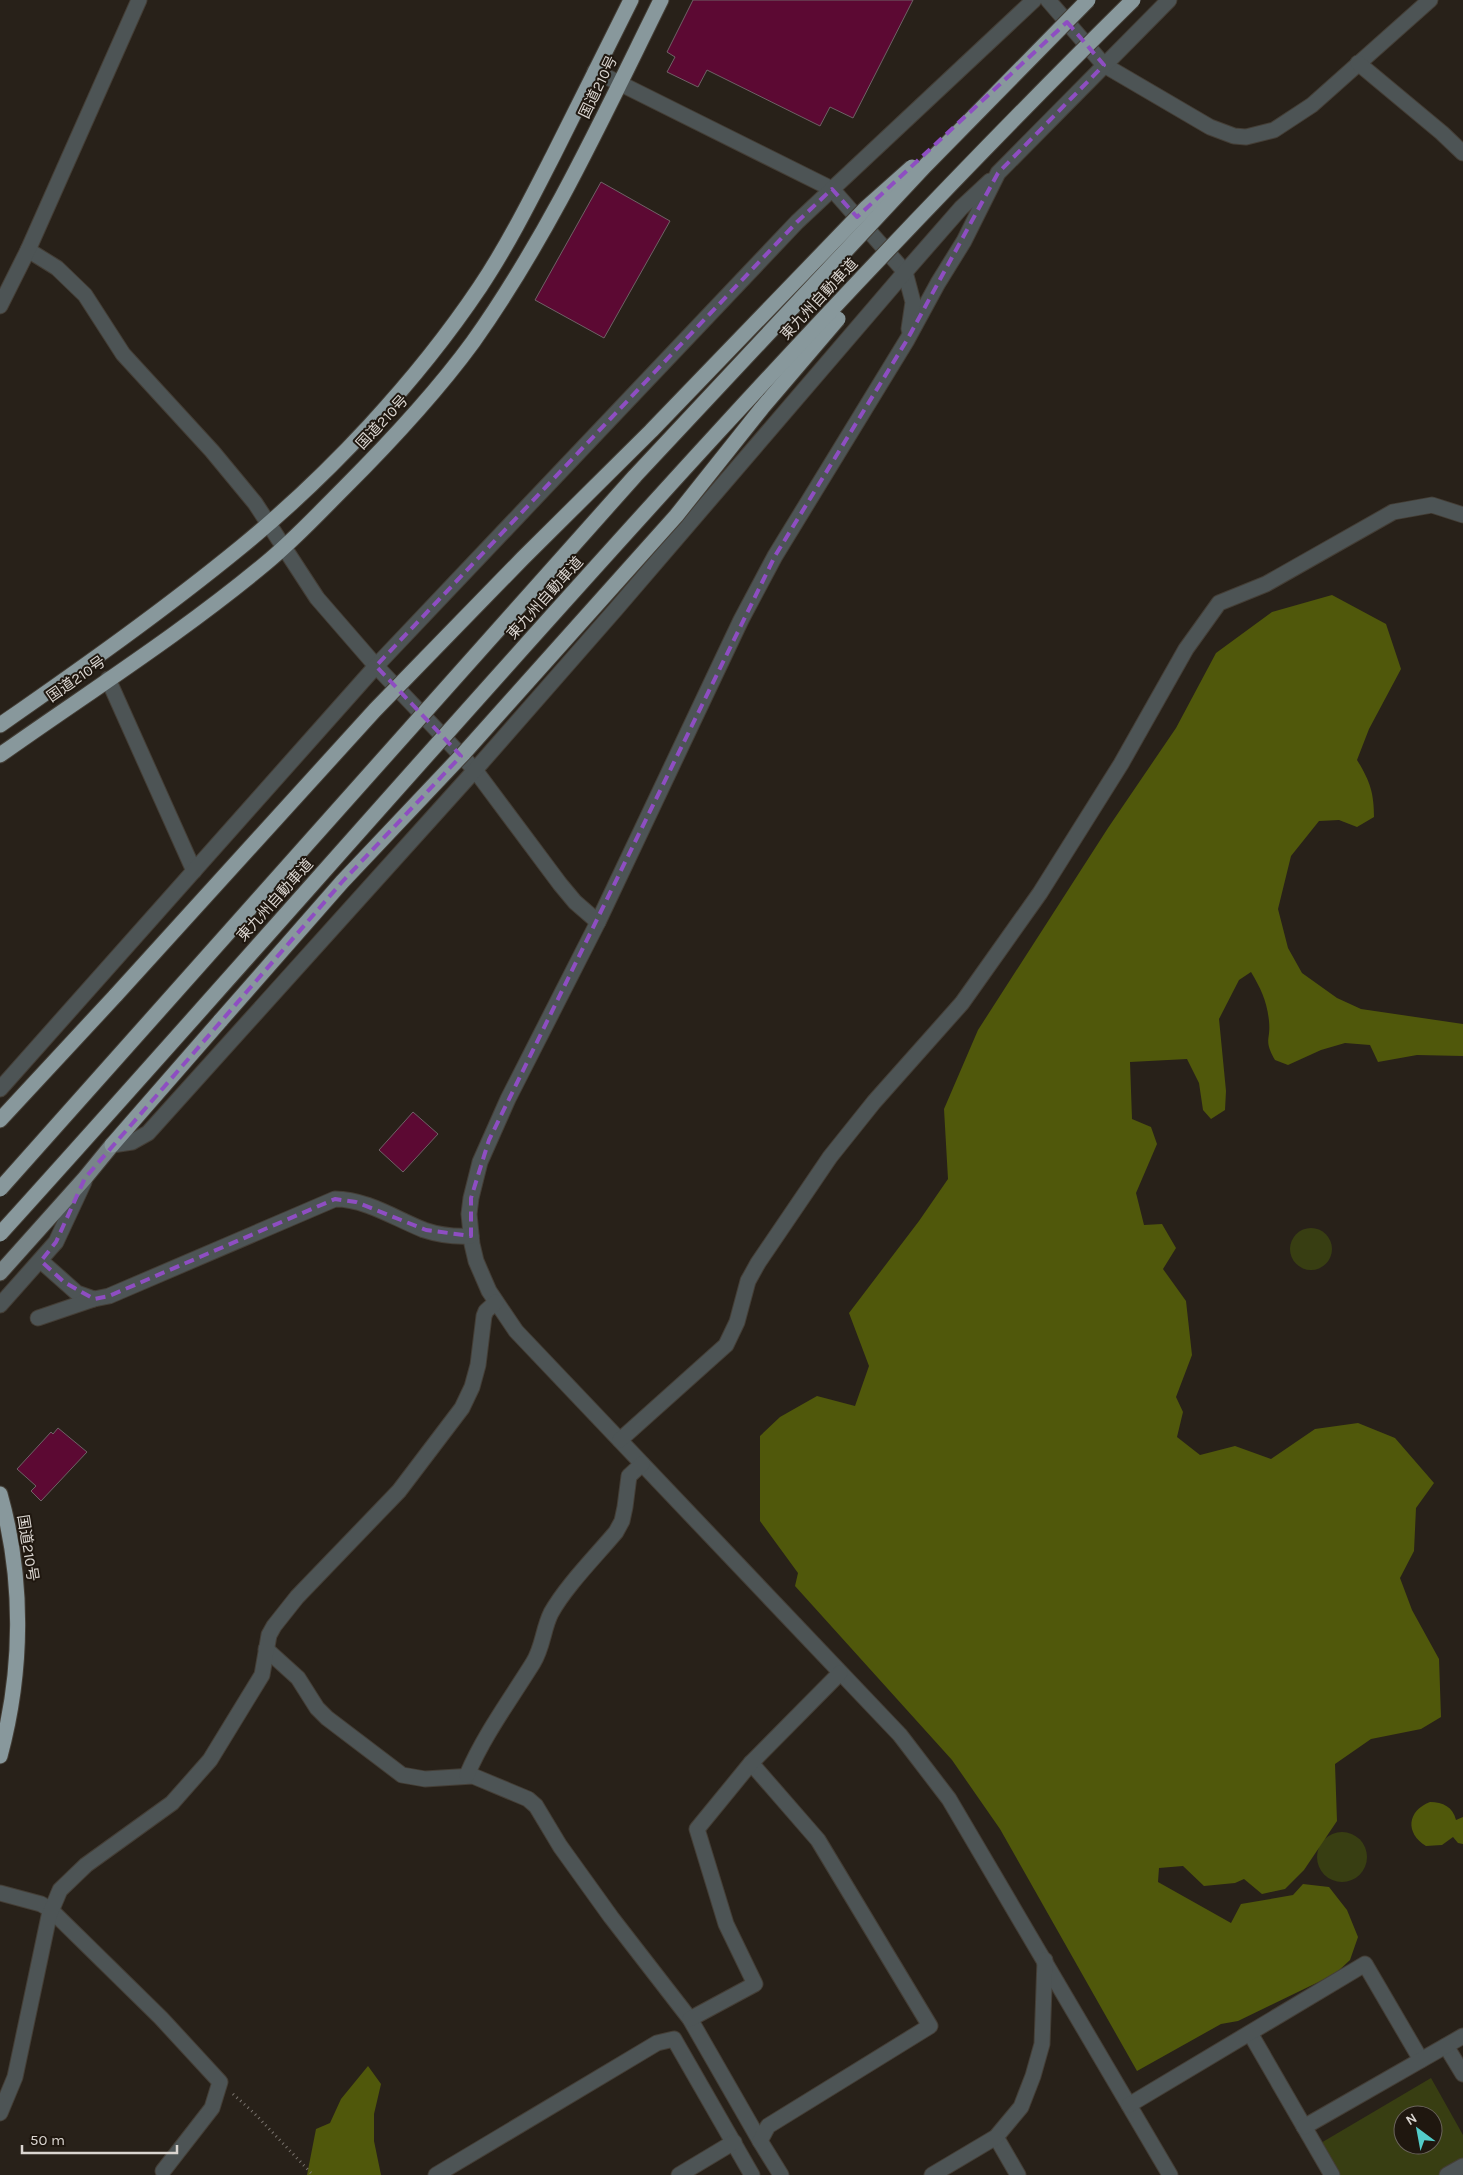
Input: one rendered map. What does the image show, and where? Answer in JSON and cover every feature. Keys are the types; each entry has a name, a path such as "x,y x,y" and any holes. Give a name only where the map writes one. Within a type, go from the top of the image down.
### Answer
{"highway":[{"name":"国道210号","path":"0,725 168,603 269,523 358,437 395,396 481,286 526,210 631,0"},
{"name":"国道210号","path":"0,755 230,591 284,547 407,422 473,342 527,260 555,213 661,0"},
{"name":"東九州自動車道","path":"0,1189 635,476 810,287 1015,73 1088,0"},
{"name":"東九州自動車道","path":"0,1234 658,498 950,186 1133,0"},
{"path":"0,1120 375,710 651,430 867,207 1015,73"},
{"path":"112,1145 342,882 464,753 676,516 762,408 950,186"},
{"name":"国道210号","path":"0,1494 14,1555 18,1629 11,1709 0,1756"}],"main road":[{"path":"0,1273 112,1145"}],"street":[{"path":"0,306 28,250 139,0"},
{"path":"0,1089 376,666 797,222 1034,0"},
{"path":"1048,0 1104,65 1210,127 1234,136 1246,137 1274,130 1312,105 1430,0"},
{"path":"112,1145 132,1142 148,1133 475,770 961,208 1169,0"},
{"path":"1358,63 1442,133 1463,153"},
{"path":"595,71 832,190 905,272 913,302 907,340"},
{"path":"998,173 964,240 907,340 775,556 741,620 598,922 488,1140 471,1198 471,1236 476,1261 489,1291 516,1331 900,1735 949,1798 1170,2175"},
{"path":"28,250 57,268 85,295 123,354 236,477 269,523 317,598 376,666 475,770 560,884 575,902 598,922"},
{"path":"620,1440 726,1345 737,1322 748,1281 758,1262 830,1157 874,1102 962,1003 1040,893 1121,764 1186,649 1218,603 1266,584 1393,512 1432,505 1463,515"},
{"path":"108,678 194,871"},
{"path":"0,1306 56,1242 85,1178"},
{"path":"38,1318 94,1299 109,1296 335,1199 356,1202 426,1230 447,1235 471,1236"},
{"path":"41,1261 77,1293 94,1299"},
{"path":"0,2113 15,2077 51,1910 60,1890 93,1860 172,1803 210,1760 258,1683 264,1668 269,1635 288,1607 399,1490 462,1408 472,1387 478,1365 484,1316 486,1311 496,1302"},
{"path":"467,1776 476,1755 493,1725 534,1661 551,1613 622,1522 629,1476 642,1464"},
{"path":"266,1649 298,1678 317,1708 327,1718 396,1772 402,1775 425,1779 467,1776 512,1792 528,1799 536,1806 560,1846 690,2019 760,2141 782,2175"},
{"path":"690,2019 755,1984 726,1924 697,1829 751,1763 840,1673"},
{"path":"751,1763 818,1840 930,2026 768,2126 760,2141"},
{"path":"0,1893 41,1904 51,1910 161,2018 220,2082 212,2108 163,2171"},
{"path":"932,2175 996,2137 1021,2107 1033,2076 1042,2044 1045,1960"},
{"path":"1129,2106 1365,1964 1421,2060"},
{"path":"1250,2033 1332,2175"},
{"path":"1304,2127 1463,2036"},
{"path":"436,2175 657,2044 674,2039 752,2175"},
{"path":"1446,2046 1463,2074"},
{"path":"996,2137 1018,2175"},
{"path":"679,2175 734,2142"},
{"path":"1447,2175 1463,2166"}],"path":[{"path":"220,2082 255,2114 313,2175"}],"highlighted area":[{"path":"1067,22 1104,65 998,173 907,340 775,556 489,1140 471,1198 471,1236 426,1230 356,1202 335,1199 109,1296 94,1299 64,1282 41,1261 56,1242 85,1178 342,882 461,756 376,666 797,222 832,189 857,217"}],"green space":[{"path":"1332,595 1386,624 1401,669 1369,729 1357,760 1370,787 1374,817 1357,827 1339,820 1319,821 1291,856 1278,909 1288,948 1302,973 1337,998 1361,1009 1463,1024 1463,1056 1417,1055 1378,1062 1370,1045 1345,1043 1321,1050 1288,1065 1275,1060 1268,1044 1269,1021 1267,1007 1261,990 1251,972 1239,980 1219,1019 1226,1091 1225,1110 1211,1119 1203,1110 1199,1083 1187,1059 1130,1062 1132,1119 1151,1127 1157,1144 1136,1193 1144,1225 1162,1224 1176,1248 1163,1269 1186,1301 1192,1355 1176,1397 1183,1412 1177,1437 1200,1455 1235,1446 1271,1459 1315,1429 1358,1423 1395,1438 1434,1483 1416,1508 1414,1551 1400,1578 1412,1610 1439,1659 1441,1717 1421,1729 1371,1739 1335,1764 1337,1821 1304,1870 1285,1889 1262,1894 1244,1879 1235,1883 1204,1886 1183,1866 1159,1868 1158,1882 1231,1923 1241,1904 1293,1895 1303,1884 1329,1887 1347,1910 1358,1937 1350,1960 1335,1974 1238,2021 1221,2024 1137,2071 1000,1829 952,1760 795,1586 798,1573 760,1521 760,1436 780,1417 817,1396 855,1406 869,1366 849,1313 919,1221 948,1179 944,1109 978,1030 1108,828 1176,728 1216,653 1272,612"},
{"path":"1307,1228 1315,1228 1326,1234 1332,1249 1326,1264 1315,1270 1307,1270 1296,1264 1290,1253 1290,1245 1296,1234"},
{"path":"1430,1802 1447,1806 1455,1815 1456,1820 1463,1817 1463,1844 1458,1843 1453,1837 1442,1845 1426,1846 1419,1841 1412,1829 1413,1816 1422,1806"},
{"path":"1342,1832 1356,1836 1363,1843 1367,1857 1363,1871 1356,1878 1342,1882 1328,1878 1321,1871 1317,1857 1321,1843 1328,1836"},
{"path":"368,2066 381,2084 374,2114 374,2141 381,2175 307,2175 316,2129 330,2123 341,2099"},
{"path":"1431,2078 1463,2135 1463,2165 1446,2175 1324,2175 1309,2150"}],"building":[{"path":"693,0 913,0 853,118 830,107 820,126 707,70 698,87 667,72 675,57 667,52"},
{"path":"601,182 670,221 604,338 535,300"},
{"path":"413,1112 438,1134 403,1172 379,1150"},
{"path":"58,1428 87,1452 41,1501 31,1491 36,1486 17,1469 51,1432 53,1434"}]}
